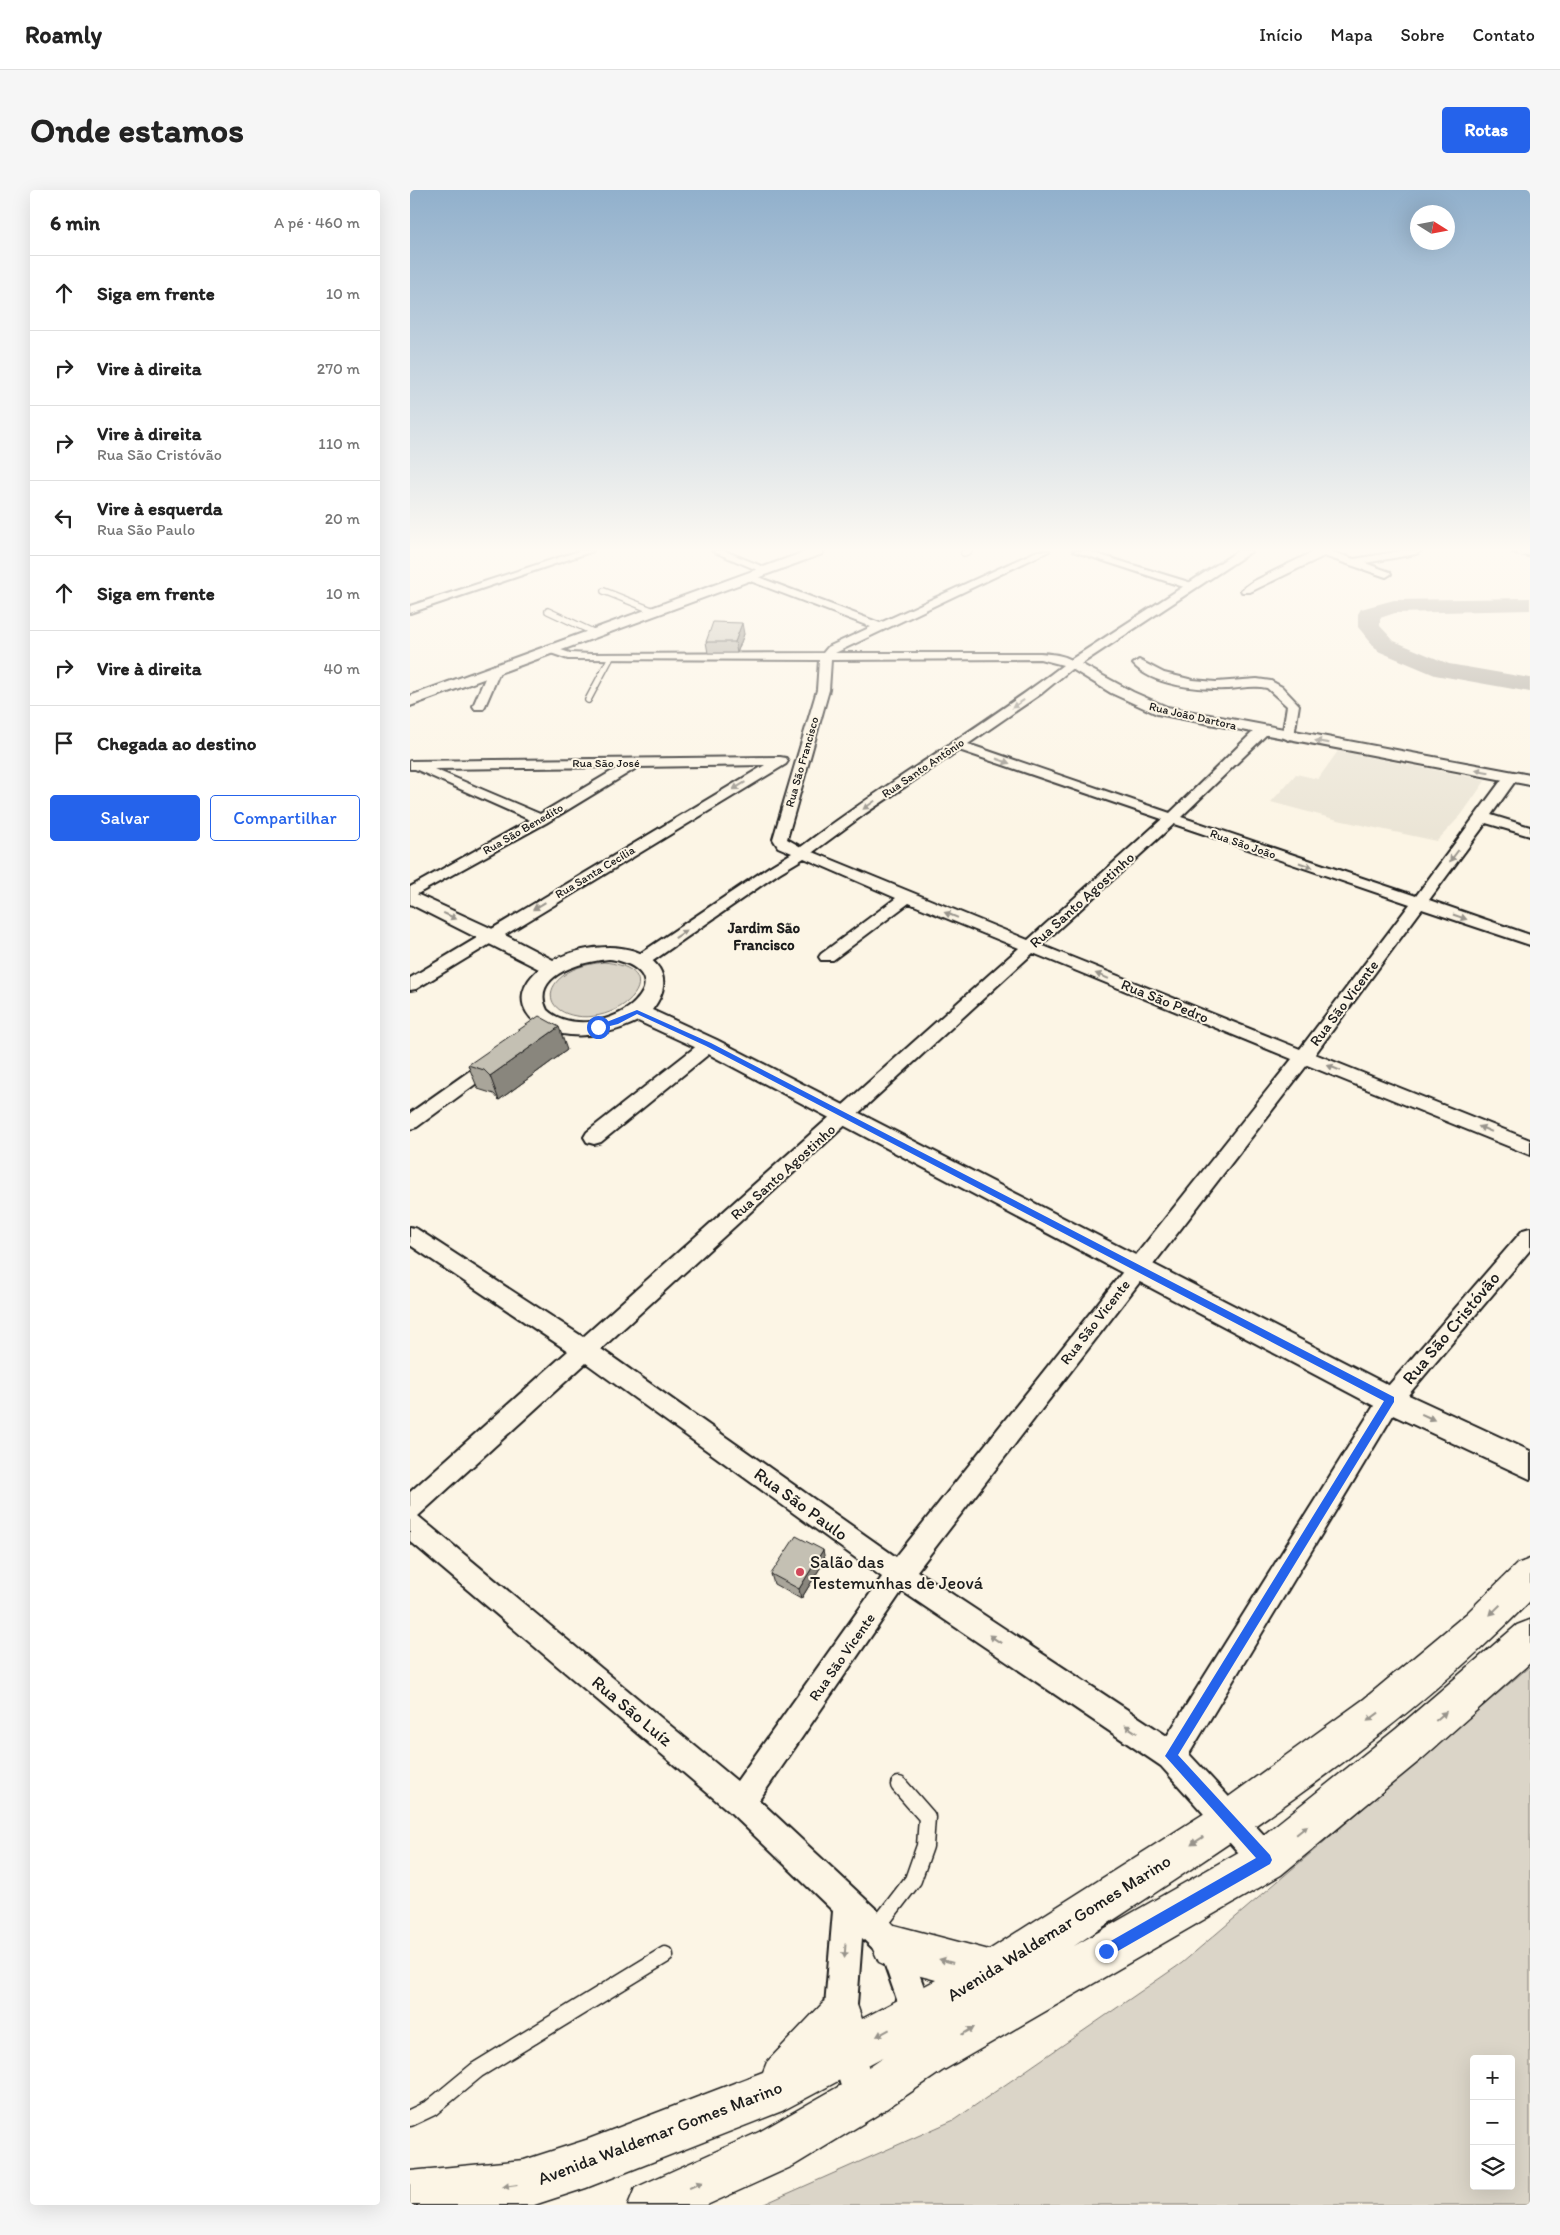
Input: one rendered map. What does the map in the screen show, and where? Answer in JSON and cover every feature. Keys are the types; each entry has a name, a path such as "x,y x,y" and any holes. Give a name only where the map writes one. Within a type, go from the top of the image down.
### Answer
{"main road":[{"name":"Avenida Waldemar Gomes Marino","path":"652,2205 776,2149 861,2099 923,2034 994,1973 1230,1820 1378,1714 1479,1627 1530,1576"},
{"name":"Avenida Waldemar Gomes Marino","path":"410,2195 524,2184 586,2164 766,2096 844,2035 923,2034 1266,1860 1410,1743 1530,1638"},
{"path":"884,1938 994,1973"}],"street":[{"path":"410,701 562,645"},
{"path":"825,658 832,649 840,645"},
{"path":"549,650 568,656 611,657 1040,656 1058,659 1071,664 1100,645"},
{"name":"Rua São Francisco","path":"783,844 780,839 823,690 825,658"},
{"name":"Rua João Dartora","path":"1071,664 1112,688 1163,711 1530,780"},
{"name":"Rua Santo Antônio","path":"641,961 1042,688 1071,664"},
{"path":"1139,664 1154,674 1184,683 1223,686 1267,684 1277,688 1293,705 1288,736"},
{"path":"479,706 496,669"},
{"name":"Rua Santo Agostinho","path":"410,1508 845,1117 1171,820 1262,731"},
{"name":"Rua São João","path":"957,745 1171,820 1530,940"},
{"name":"Rua Santa Cecília","path":"410,985 781,761"},
{"name":"Rua São José","path":"412,765 802,761"},
{"name":"Rua São Benedito","path":"410,895 541,820 635,763"},
{"path":"412,765 541,820"},
{"name":"Rua São Vicente","path":"740,1802 899,1574 1304,1056 1483,817 1511,776"},
{"path":"1483,817 1530,832"},
{"path":"774,870 783,844 801,853"},
{"name":"Rua São Pedro","path":"801,853 1530,1148"},
{"path":"410,895 553,968"},
{"path":"827,957 908,897"},
{"path":"610,953 627,955 641,961 651,970 655,980 653,992 637,1012 616,1022 598,1027 580,1029 563,1027 541,1028 532,1002 533,990 541,978 553,968 572,959 590,954 610,953"},
{"path":"637,1012 709,1045 1390,1400 1530,1465"},
{"path":"594,1137 709,1045"},
{"path":"410,1122 510,1050"},
{"name":"Rua São Paulo","path":"410,1235 585,1350 899,1574 1171,1756 1266,1860"},
{"name":"Rua São Cristóvão","path":"1171,1756 1390,1400 1530,1236"},
{"name":"Rua São Luíz","path":"410,1525 740,1802 884,1938"},
{"path":"849,1903 844,2035 861,2099"},
{"path":"884,1938 923,2034"}],"lane":[{"path":"588,700 611,657"},
{"path":"884,1938 913,1880 926,1846 927,1817 899,1786"},
{"path":"410,2118 431,2108 477,2070 665,1955"}],"shaded area":[{"path":"1338,751 1485,781 1462,814 1437,841 1338,820 1271,802 1296,774 1318,779"},
{"path":"604,962 625,967 636,975 638,985 634,995 624,1005 610,1012 593,1016 576,1016 567,1014 555,1005 551,994 557,981 578,967"},
{"path":"1530,1666 1530,2205 762,2205 954,2120 1182,1963"}],"building":[{"path":"539,1016 559,1027 490,1076 484,1070 468,1065"},
{"name":"Salão das Testemunhas de Jeová","path":"796,1536 823,1550 799,1589 771,1574"}],"waterway":[{"path":"1385,645 1443,670 1530,685"}],"place":[{"name":"Salão das Testemunhas de Jeová","path":"800,1572"}],"district":[{"name":"Jardim São Francisco","path":"764,936"}],"route":[{"path":"598,1027 616,1022 637,1012 709,1045 1390,1400 1171,1756 1266,1860 1106,1951"}]}
